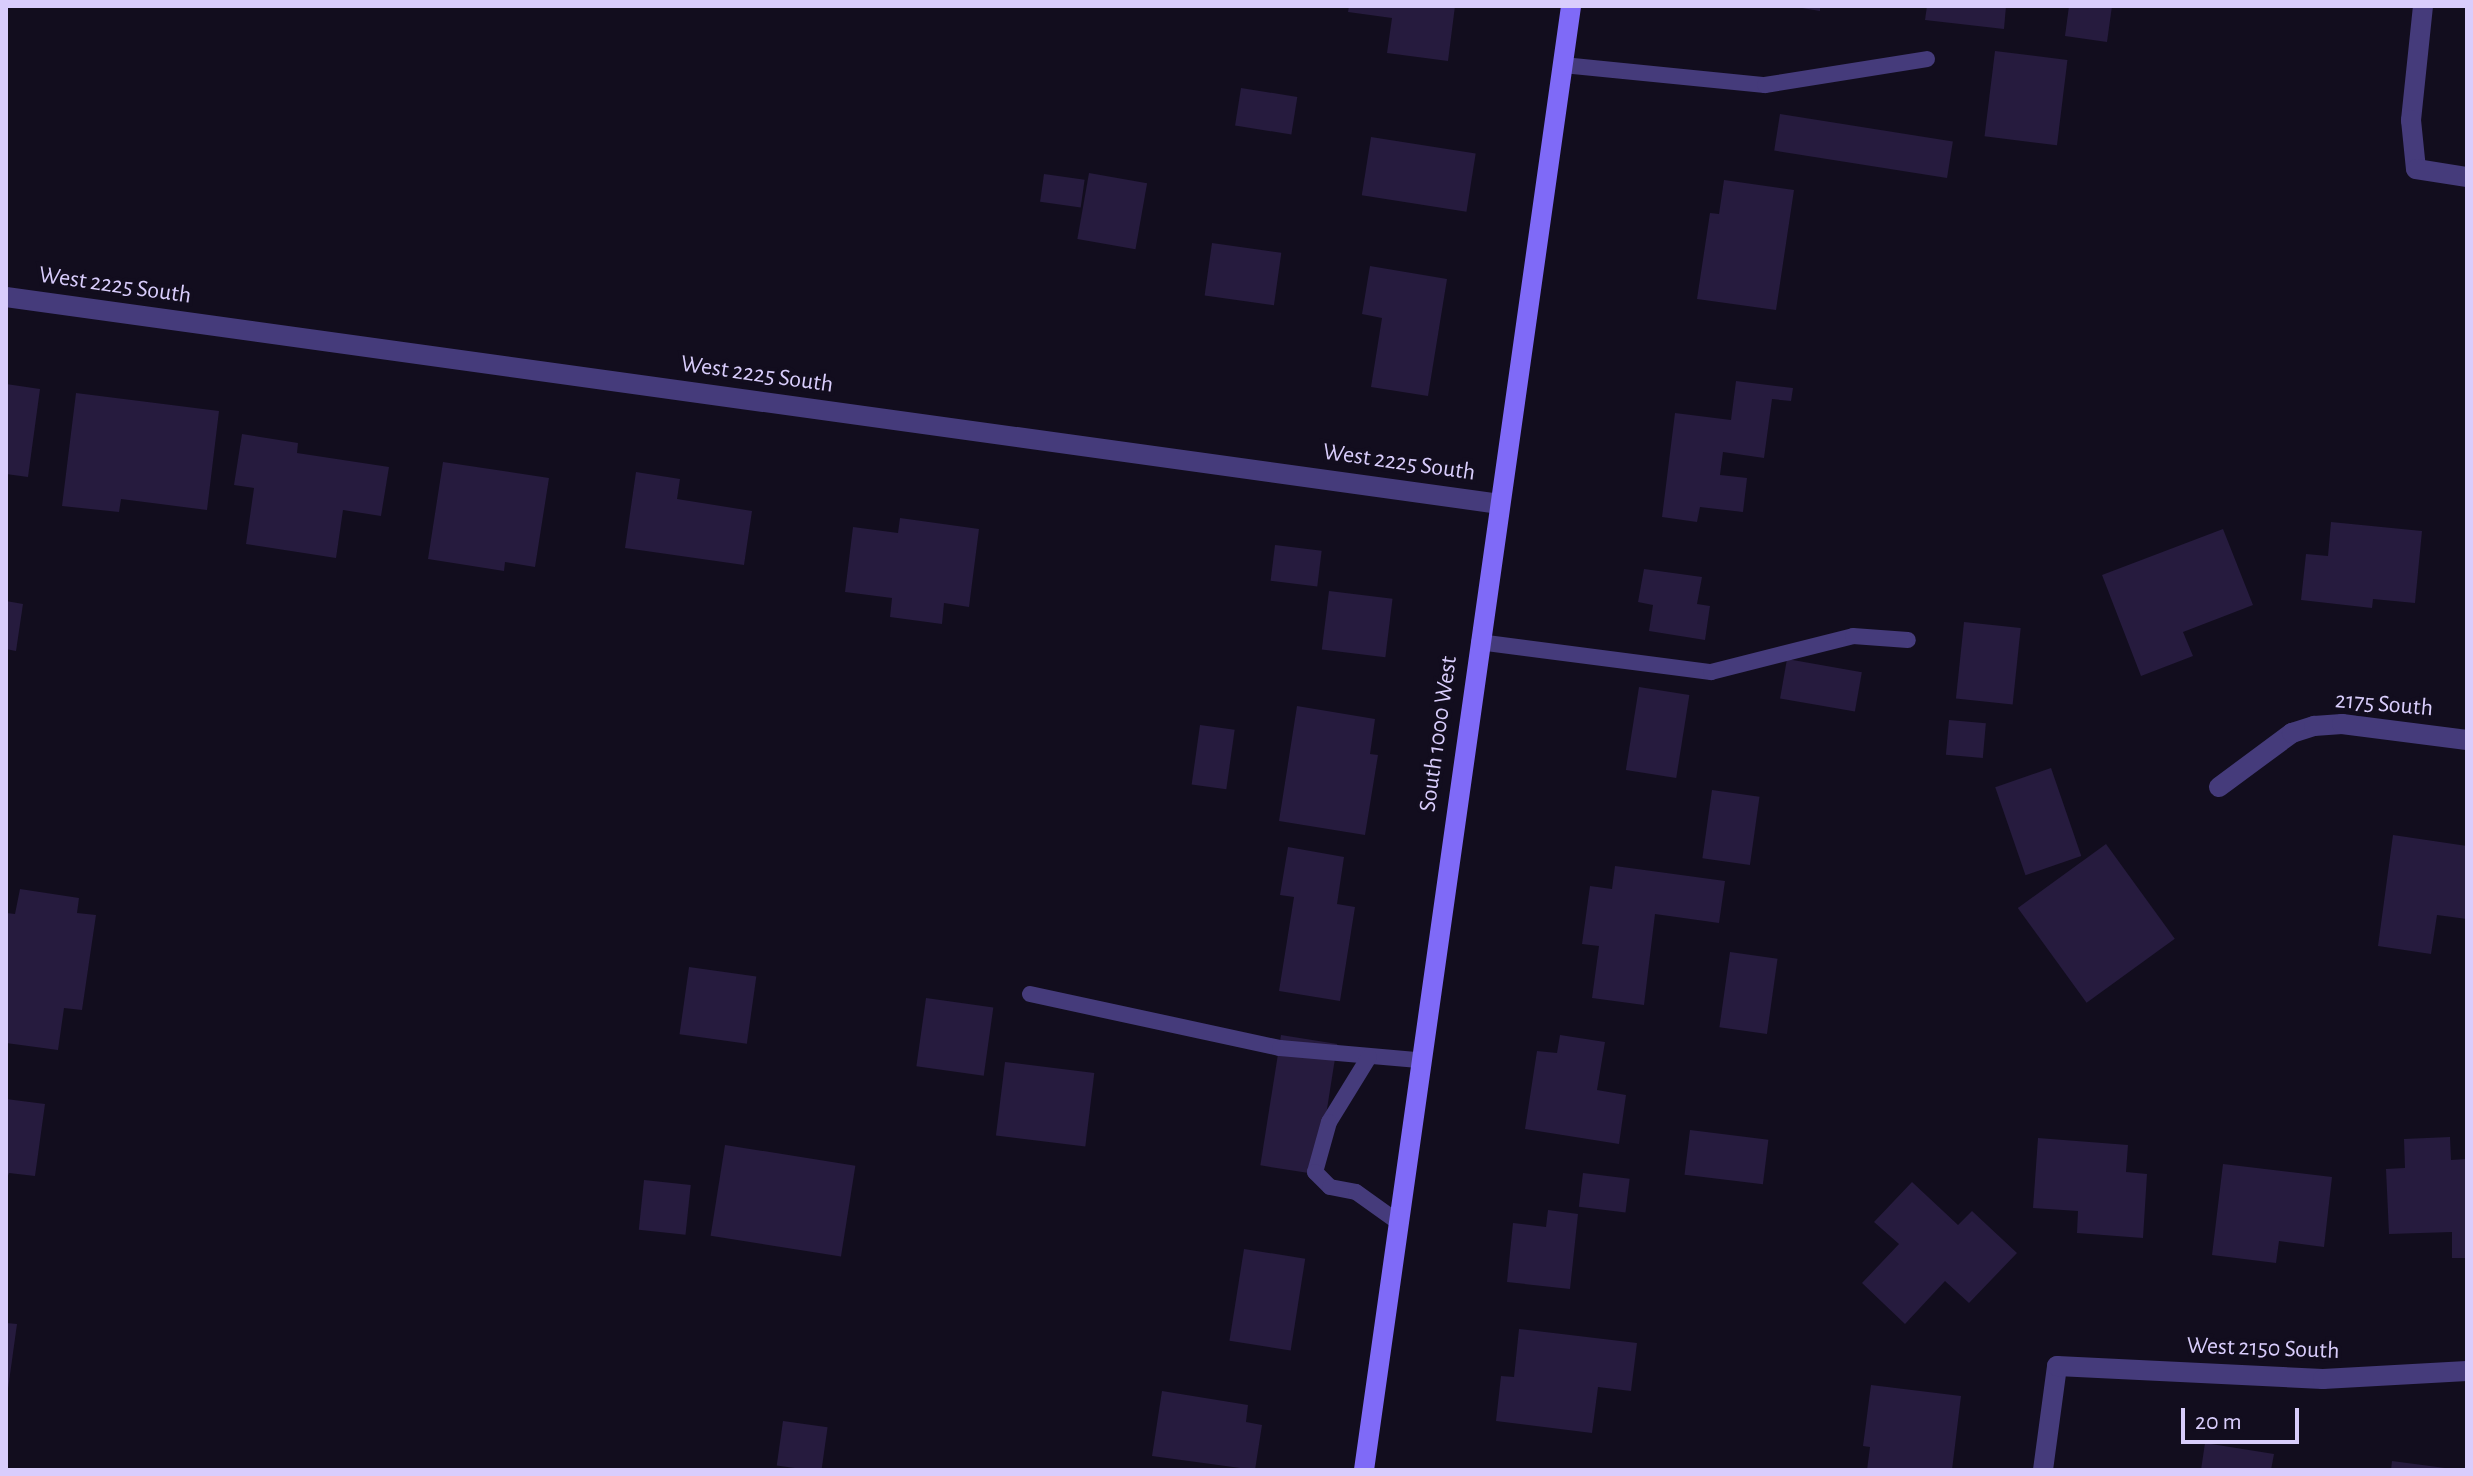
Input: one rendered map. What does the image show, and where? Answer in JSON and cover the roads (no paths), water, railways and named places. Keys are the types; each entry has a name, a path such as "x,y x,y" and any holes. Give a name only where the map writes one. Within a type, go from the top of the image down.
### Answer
{"main road":[{"name":"South 1000 West","path":"1364,1470 1418,1060 1571,6"}],"street":[{"path":"2423,6 2411,120 2416,169 2467,177"},
{"name":"West 2225 South","path":"6,297 1500,504"},
{"name":"2175 South","path":"2219,787 2292,733 2314,726 2342,724 2467,740"},
{"name":"West 2150 South","path":"2043,1470 2057,1366 2323,1379 2467,1371"}],"lane":[{"path":"1563,65 1765,85 1927,59"},
{"path":"1479,642 1711,672 1853,636 1908,640"},
{"path":"1030,994 1280,1048 1418,1060"},
{"path":"1369,1057 1329,1122 1315,1172 1330,1187 1356,1192 1398,1222"}]}
